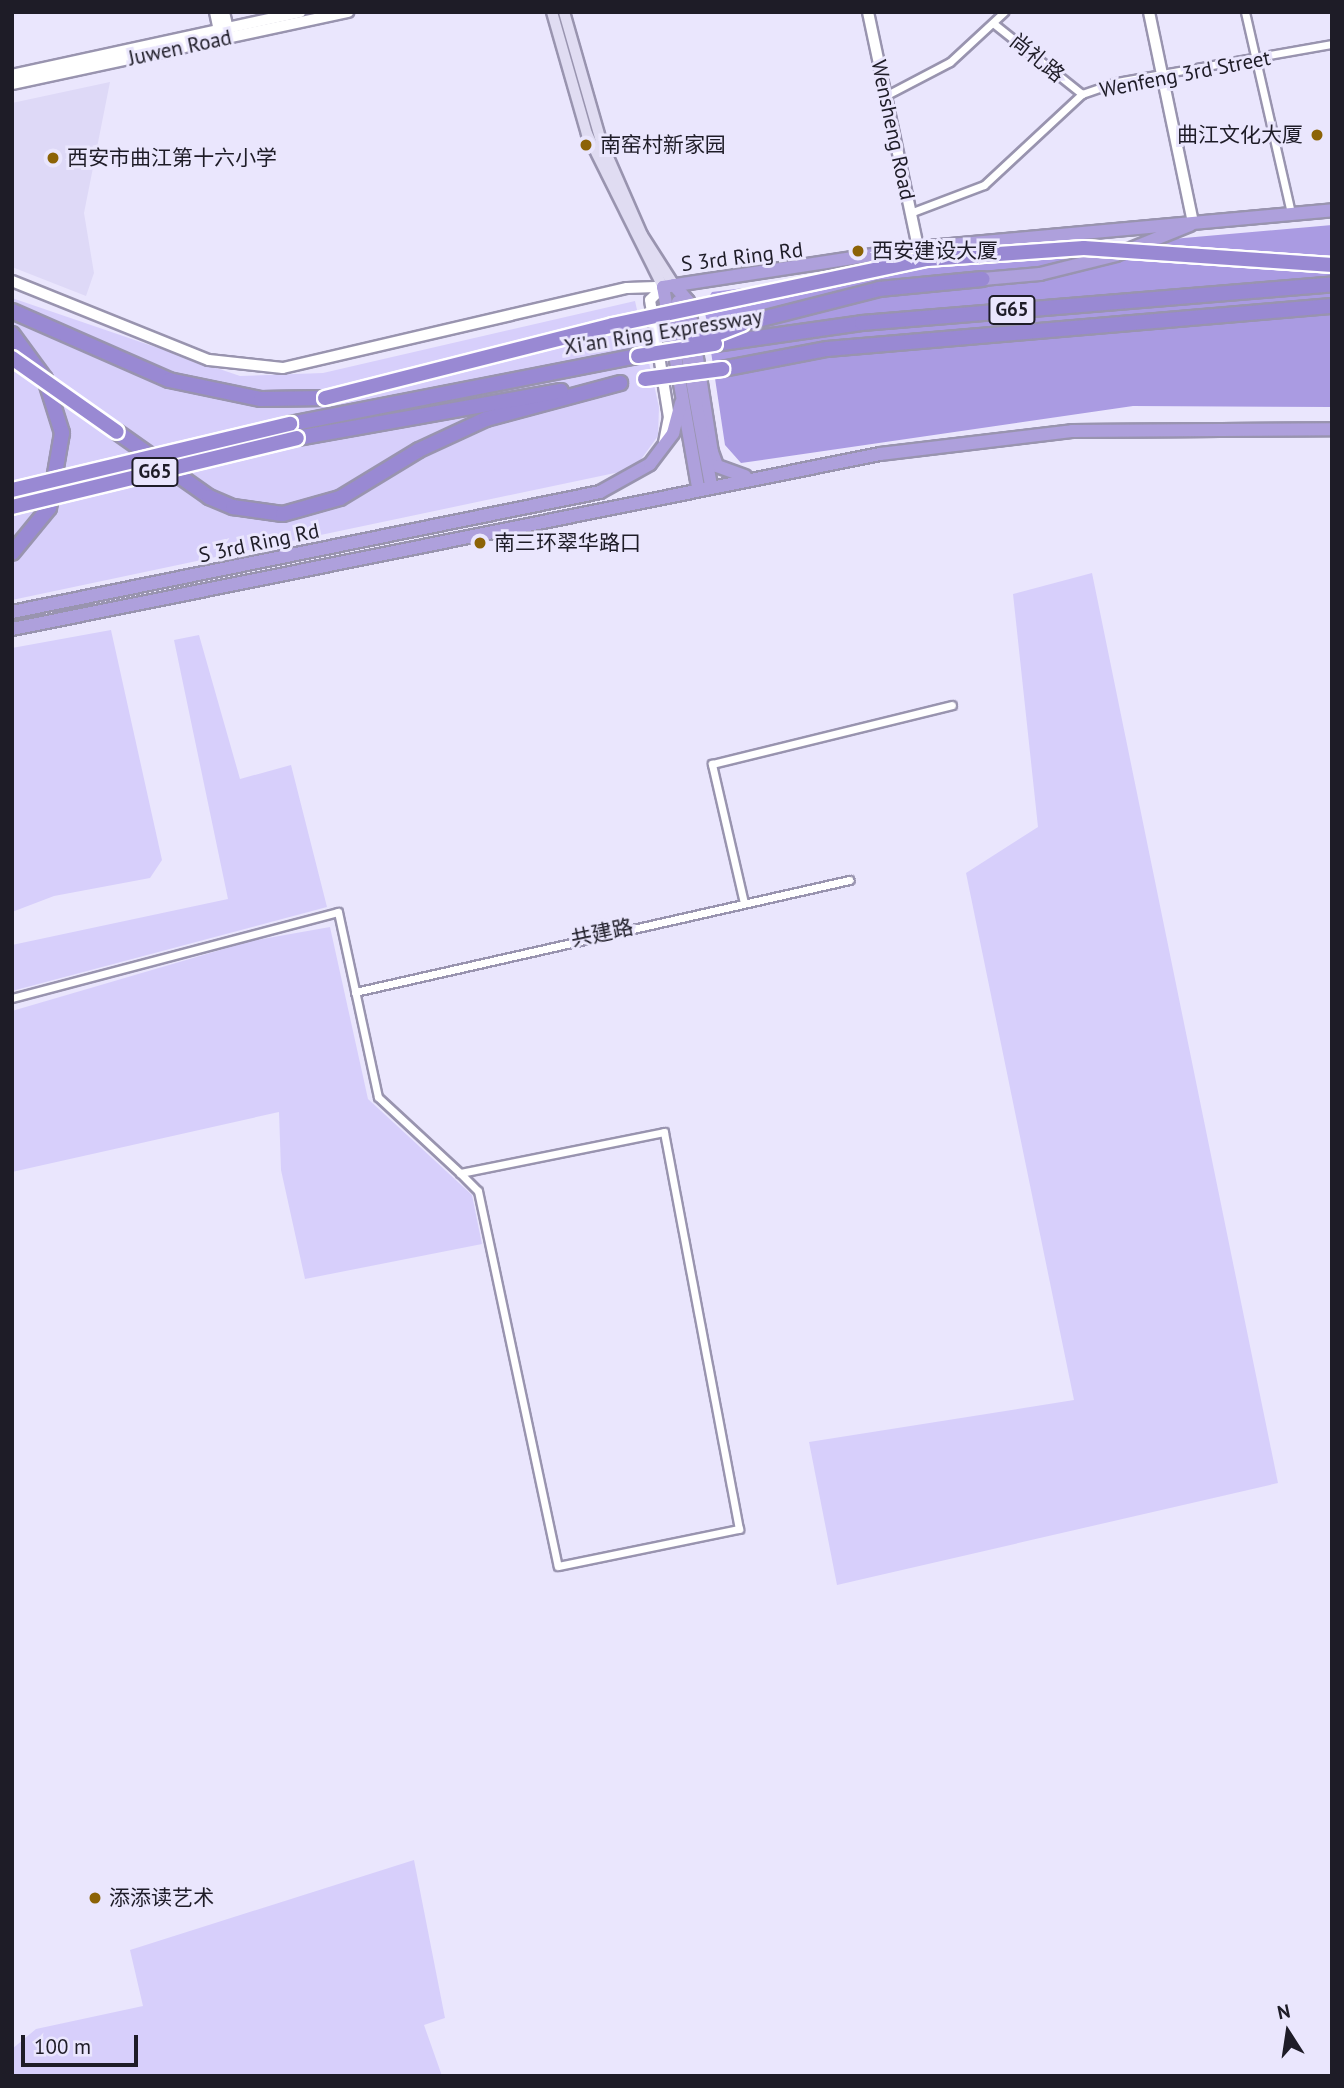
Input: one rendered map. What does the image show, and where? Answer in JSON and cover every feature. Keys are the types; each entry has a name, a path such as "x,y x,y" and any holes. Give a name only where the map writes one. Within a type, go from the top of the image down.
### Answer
{"highway":[{"name":"S 3rd Ring Rd","path":"12,612 600,492 627,482 663,449 682,399 668,286 918,248 1332,210"},
{"path":"680,349 742,324 879,289 1040,274 1116,255 1193,223"},
{"path":"12,311 169,380 287,400 325,398 613,325 928,259 1084,248 1332,265"},
{"name":"Xi'an Ring Expressway","path":"12,490 228,437 680,349 862,323 1332,284"},
{"path":"668,286 688,301 718,466 759,477"},
{"path":"668,286 705,486"},
{"name":"Xi'an Ring Expressway","path":"12,507 429,411 722,369 841,348 1332,306"},
{"path":"12,334 45,379 62,433 49,508 12,553"},
{"path":"12,358 192,487 257,513 314,509 476,424 620,383"},
{"path":"682,399 705,486"},
{"name":"S 3rd Ring Rd","path":"12,629 467,541 705,486 880,454 1072,431 1332,429"}],"main road":[{"path":"552,12 590,141 668,286"},
{"path":"564,12 601,141 668,286"}],"street":[{"path":"215,12 224,34"},
{"path":"224,12 224,34"},
{"name":"Juwen Road","path":"12,83 224,34 300,12"},
{"name":"Juwen Road","path":"12,75 348,12"},
{"name":"Wensheng Road","path":"868,12 918,248"},
{"path":"885,96 925,80 1004,12"},
{"path":"1149,12 1193,223"},
{"path":"1245,12 1291,213"},
{"name":"尚礼路","path":"993,23 1082,94"},
{"name":"Wenfeng 3rd Street","path":"910,213 984,186 1082,94 1161,73 1256,61 1332,44"},
{"path":"12,281 209,360 282,368 627,288 668,286"},
{"path":"663,449 669,417 650,300 668,286"},
{"path":"744,903 712,764 952,705"},
{"name":"共建路","path":"355,992 849,880"},
{"path":"12,998 338,912 378,1097 478,1191 558,1566 739,1530 664,1132 460,1173"}],"shaded area":[{"name":"西安市曲江第十六小学","path":"110,82 84,213 94,273 86,296 12,267 12,103"},
{"path":"1332,225 1332,407 1133,406 741,463 725,445 704,305 712,292 1047,250"},
{"path":"12,298 240,376 323,373 635,301 659,407 658,436 634,469 12,600"},
{"path":"1092,573 1278,1483 837,1585 809,1442 1074,1400 966,873 1038,827 1013,594"},
{"path":"111,630 162,860 150,878 54,896 12,912 12,648"},
{"path":"199,635 240,779 291,765 327,907 12,991 12,945 228,899 174,640"},
{"path":"330,927 368,1099 472,1195 482,1244 305,1279 281,1170 279,1112 12,1172 12,1011 251,941"},
{"path":"414,1860 445,2018 424,2025 442,2076 12,2076 12,2049 36,2029 143,2006 130,1950"}],"place":[{"name":"曲江文化大厦","path":"1317,135"},
{"name":"南窑村新家园","path":"586,145"},
{"name":"西安市曲江第十六小学","path":"53,158"},
{"name":"西安建设大厦","path":"858,251"},
{"name":"南三环翠华路口","path":"480,543"},
{"name":"添添读艺术","path":"95,1898"}]}
